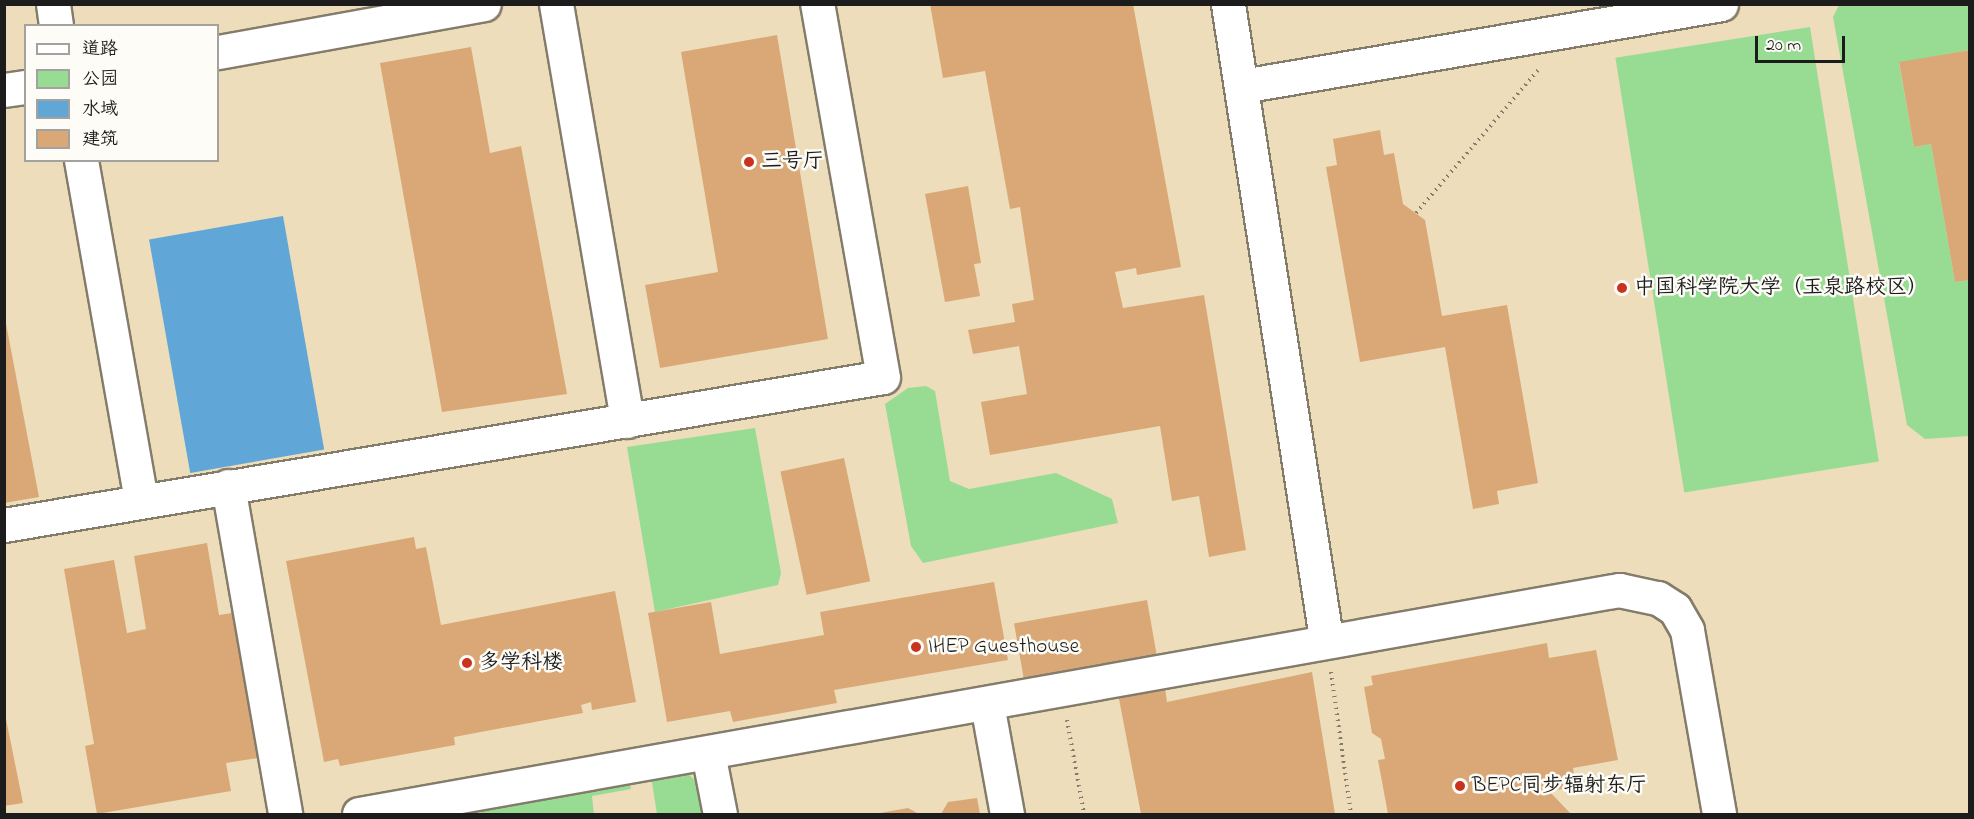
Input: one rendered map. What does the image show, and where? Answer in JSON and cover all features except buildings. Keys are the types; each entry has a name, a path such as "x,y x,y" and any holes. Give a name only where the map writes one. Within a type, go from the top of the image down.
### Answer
{"street":[{"path":"53,4 56,24"},
{"path":"219,52 484,4"},
{"path":"556,4 627,421"},
{"path":"4,525 883,377 817,4"},
{"path":"1228,4 1326,638"},
{"path":"1242,86 1573,30 1626,13 1721,4"},
{"path":"4,90 24,87"},
{"path":"81,162 141,501"},
{"path":"228,486 285,814"},
{"path":"359,814 987,704 1326,638 1619,590 1658,598 1675,609 1687,630 1719,814"},
{"path":"987,704 1007,814"},
{"path":"708,753 720,814"}],"path":[{"path":"1416,213 1573,30"},
{"path":"1326,638 1351,814"},
{"path":"1062,690 1084,814"}],"green space":[{"path":"1839,5 1969,5 1969,50 1899,63 1914,147 1931,144 1955,282 1969,280 1969,436 1925,439 1907,425 1833,17"},
{"path":"1810,27 1879,462 1684,492 1615,58"},
{"path":"926,386 935,391 950,481 969,489 1056,473 1112,499 1118,523 923,563 911,546 885,404 908,388"},
{"path":"755,428 781,573 778,585 655,612 627,447"},
{"path":"685,770 699,785 705,814 657,814 651,776"},
{"path":"629,777 631,789 592,796 594,814 481,814 479,804"}],"water":[{"path":"283,216 324,449 190,473 149,240"}],"place":[{"name":"三号厅","path":"749,162"},
{"name":"中国科学院大学（玉泉路校区）","path":"1622,288"},
{"name":"IHEP Guesthouse","path":"916,647"},
{"name":"多学科楼","path":"467,663"},
{"name":"BEPC同步辐射东厅","path":"1460,786"}]}
